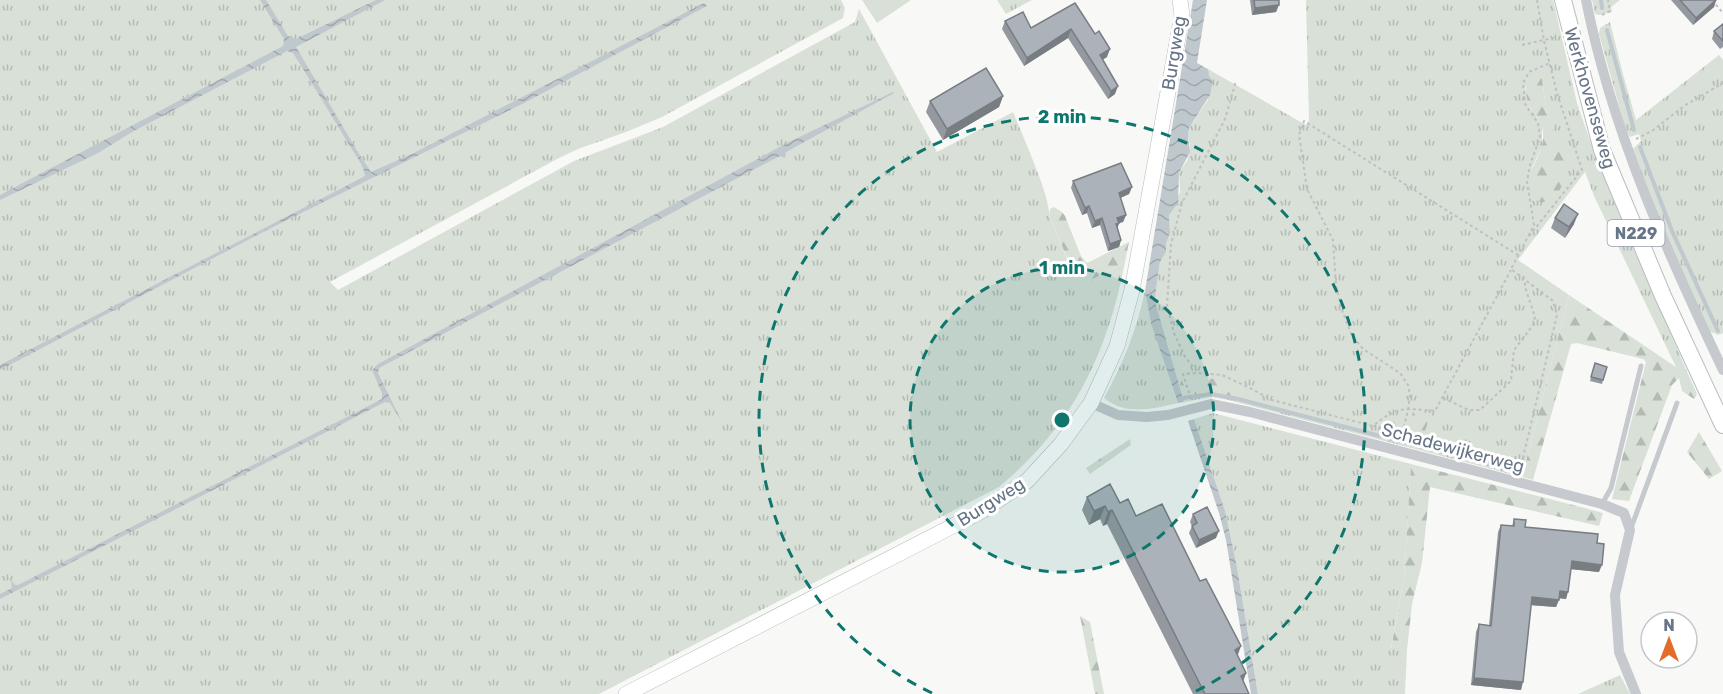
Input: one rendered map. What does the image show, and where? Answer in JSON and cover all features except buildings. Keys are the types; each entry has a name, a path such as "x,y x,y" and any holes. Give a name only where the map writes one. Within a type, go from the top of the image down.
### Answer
{"main road":[{"name":"Burgweg","path":"626,694 982,511 1027,481 1061,444 1091,403 1117,346 1132,290 1182,15 1180,0"},
{"name":"Werkhovenseweg","path":"1563,0 1602,150 1663,296 1723,425"}],"street":[{"name":"Werkhovenseweg","path":"1586,0 1625,144 1673,263 1723,370"},
{"name":"Schadewijkerweg","path":"1091,403 1119,415 1147,417 1168,415 1210,404 1250,412 1602,504 1624,513 1630,530"},
{"path":"1630,530 1615,595 1618,652 1636,694"}],"lane":[{"path":"1602,504 1611,489 1641,366"},
{"path":"1630,530 1677,403"}],"path":[{"path":"1525,240 1582,170 1557,93 1537,0"},
{"path":"1608,0 1610,11 1608,12"},
{"path":"1712,0 1723,13"},
{"path":"1522,45 1544,40"},
{"path":"1373,426 1389,413 1408,410 1435,411 1534,225 1527,182 1530,165 1540,137 1538,123 1525,104 1523,83 1529,72 1550,63"},
{"path":"1198,372 1185,357 1174,333 1167,306 1171,244 1182,203 1202,169 1225,119 1236,81"},
{"path":"1640,137 1652,131 1684,106 1723,83"},
{"path":"1402,436 1410,396 1408,384 1400,373 1363,349 1352,336 1336,286 1333,240 1307,189 1299,135 1304,121 1518,255"},
{"path":"1511,269 1553,301 1557,315 1517,482"},
{"path":"1443,398 1469,410 1480,410 1511,381 1514,350 1533,325 1535,317 1525,287 1525,279"},
{"path":"1190,395 1183,374 1198,372 1222,375 1272,400 1521,466"}],"green space":[{"path":"0,0 841,0 845,8 843,18 662,117 557,159 330,282 338,290 574,161 663,127 855,22 859,9 937,152 1013,112 1041,180 1049,215 1072,271 1085,283 1125,262 1117,296 1097,358 1067,413 1025,463 999,487 599,694 0,694"},
{"path":"862,0 911,0 877,23"},
{"path":"997,0 1032,0 1006,14"},
{"path":"1306,0 1553,0 1577,103 1596,158 1685,367 1676,367 1594,196 1585,172 1518,260 1569,295 1522,477 1228,400 1211,397 1184,402 1155,301 1160,262 1166,252 1170,233 1169,215 1180,192 1179,173 1188,159 1189,128 1208,100 1208,69 1306,125 1309,120","holes":["1542,79 1547,115 1556,135 1531,170 1542,146 1542,125 1530,108 1525,87"]},
{"path":"1592,0 1620,0 1611,7 1612,12 1599,15 1595,14"},
{"path":"1610,22 1636,120 1719,55 1723,60 1723,333 1718,335 1709,331 1655,210 1633,149 1641,141 1639,134 1630,137 1626,131 1599,34 1600,28"},
{"path":"1534,74 1542,79 1547,115 1568,160 1564,183 1555,197 1548,202 1540,202 1532,198 1530,188 1532,170 1543,137 1541,125 1527,96 1528,75"},
{"path":"1054,207 1065,216 1081,256 1087,263 1129,242 1125,262 1085,283 1078,284 1049,215 1050,209"},
{"path":"1145,291 1151,324 1178,403 1140,410 1112,404 1104,398 1129,346"},
{"path":"1569,295 1676,367 1685,367 1697,394 1694,399 1682,391 1679,378 1672,385 1629,501 1612,499 1646,362 1643,359 1577,343 1571,344 1533,480 1522,477"},
{"path":"1219,378 1241,389 1243,398 1213,392 1185,395 1181,381"},
{"path":"1413,412 1431,413 1423,437 1408,432"},
{"path":"1213,413 1411,464 1404,577 1391,648 1407,650 1405,694 1258,694 1237,567 1225,512 1194,419"},
{"path":"1405,413 1402,430 1381,426 1392,417"},
{"path":"1699,432 1722,471 1709,479 1687,452"},
{"path":"1130,439 1131,445 1090,474 1086,468"},
{"path":"1411,464 1603,513 1599,526 1430,487 1422,563 1412,604 1407,650 1391,649 1404,577"},
{"path":"1080,616 1090,622 1104,694 1095,694"},
{"path":"1620,675 1630,694 1578,694"}],"water":[{"path":"260,0 266,0 288,36 296,39 376,0 385,0 296,47 371,172 414,153 704,3 707,6 524,103 267,230 0,370 0,365 365,176 358,159 300,64 293,53 287,51 132,132 98,153 0,200 0,195 283,46 284,39"},
{"path":"1193,0 1207,0 1197,63 1208,69 1213,81 1210,95 1189,128 1190,152 1179,173 1178,203 1169,215 1170,233 1166,252 1160,262 1155,301 1184,402 1178,403 1151,324 1145,291"},
{"path":"893,92 786,152 785,158 780,156 749,172 379,368 378,373 403,424 390,403 385,402 0,599 0,594 12,588 11,580 18,585 382,399 382,393 372,370 378,364 787,143"},
{"path":"1194,419 1225,511 1237,567 1258,694 1251,694 1226,540 1188,421"}],"waterway":[{"path":"1601,0 1602,8"},
{"path":"1607,30 1634,130"},
{"path":"1640,147 1672,231 1718,331"},
{"path":"1183,398 1211,394 1238,399 1515,471"}]}
